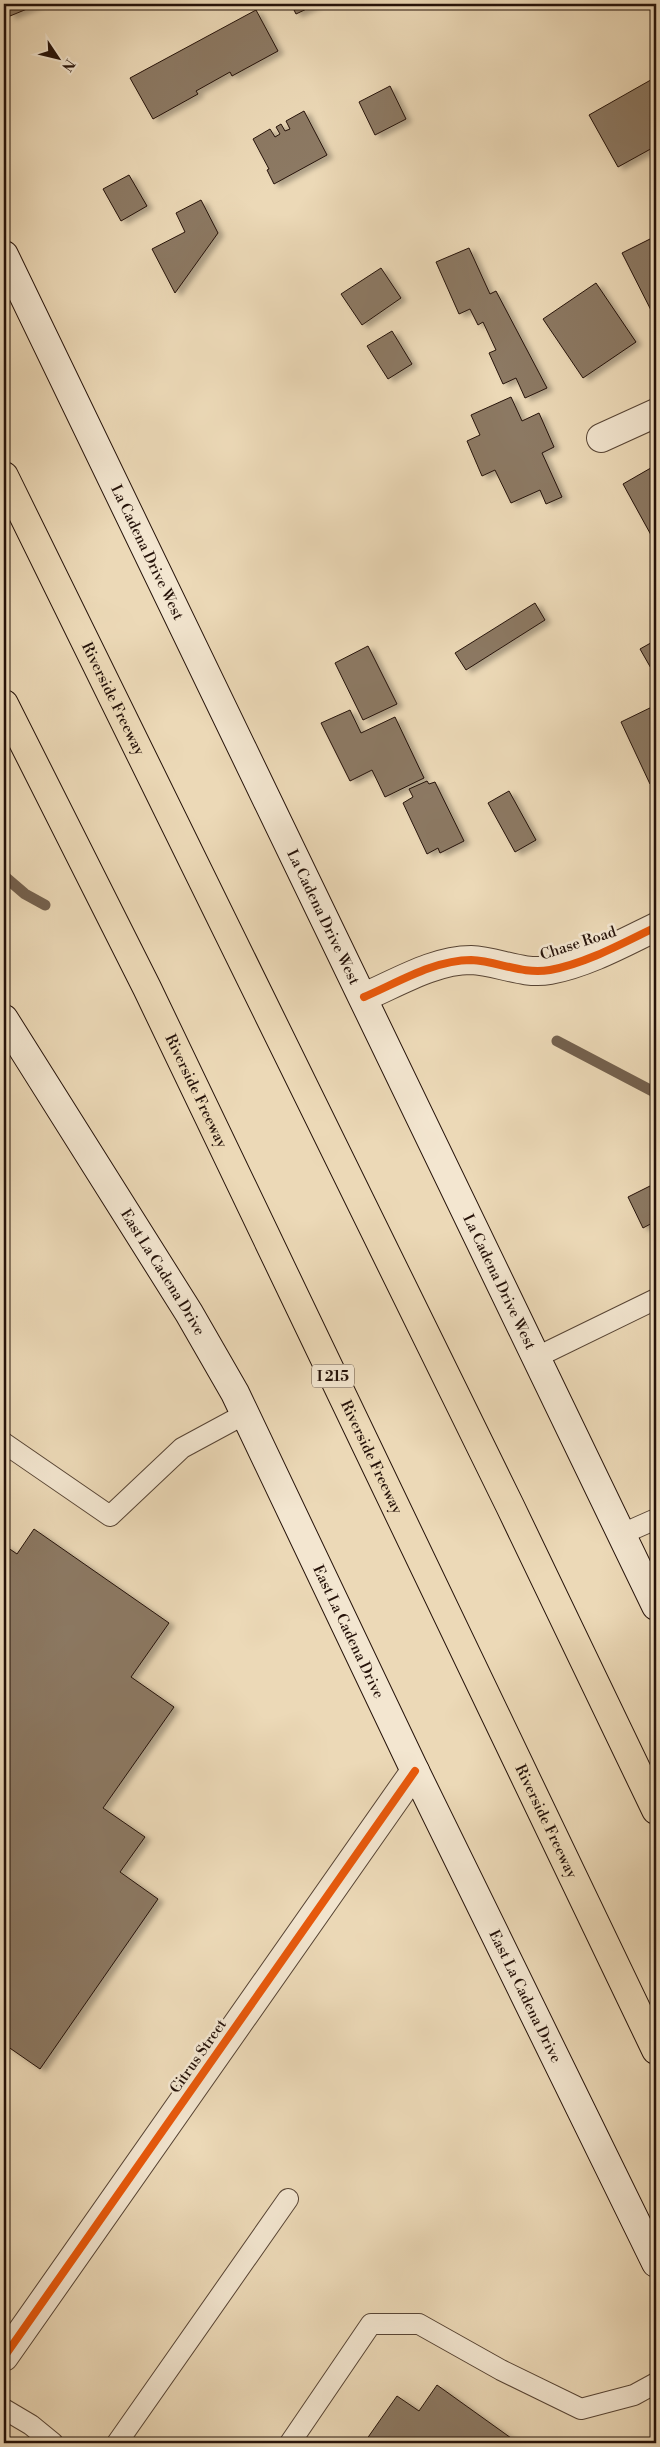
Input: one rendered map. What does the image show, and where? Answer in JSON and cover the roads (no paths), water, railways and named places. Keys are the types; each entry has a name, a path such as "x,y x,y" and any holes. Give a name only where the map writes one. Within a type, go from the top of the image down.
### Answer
{"highway":[{"name":"Riverside Freeway","path":"4,476 510,1506 656,1810"},
{"name":"Riverside Freeway","path":"4,704 147,988 656,2050"}],"main road":[{"name":"La Cadena Drive West","path":"4,254 364,997 656,1606"},
{"path":"601,438 656,413"},
{"name":"Chase Road","path":"364,997 425,970 449,963 471,960 517,970 551,970 622,944 656,927"},
{"name":"East La Cadena Drive","path":"4,1019 189,1313 245,1414 415,1771 656,2263"},
{"name":"Citrus Street","path":"4,2357 415,1771"}],"lane":[{"path":"537,1357 656,1299"},
{"path":"4,1443 110,1516 182,1448 245,1414"},
{"path":"622,1534 656,1519"},
{"path":"117,2443 288,2199"},
{"path":"290,2443 371,2324 419,2324 501,2370 581,2409 634,2395 656,2383"},
{"path":"4,2408 31,2425 53,2443"}],"waterway":[{"path":"4,876 25,894 45,905"},
{"path":"557,1041 656,1093"}]}
